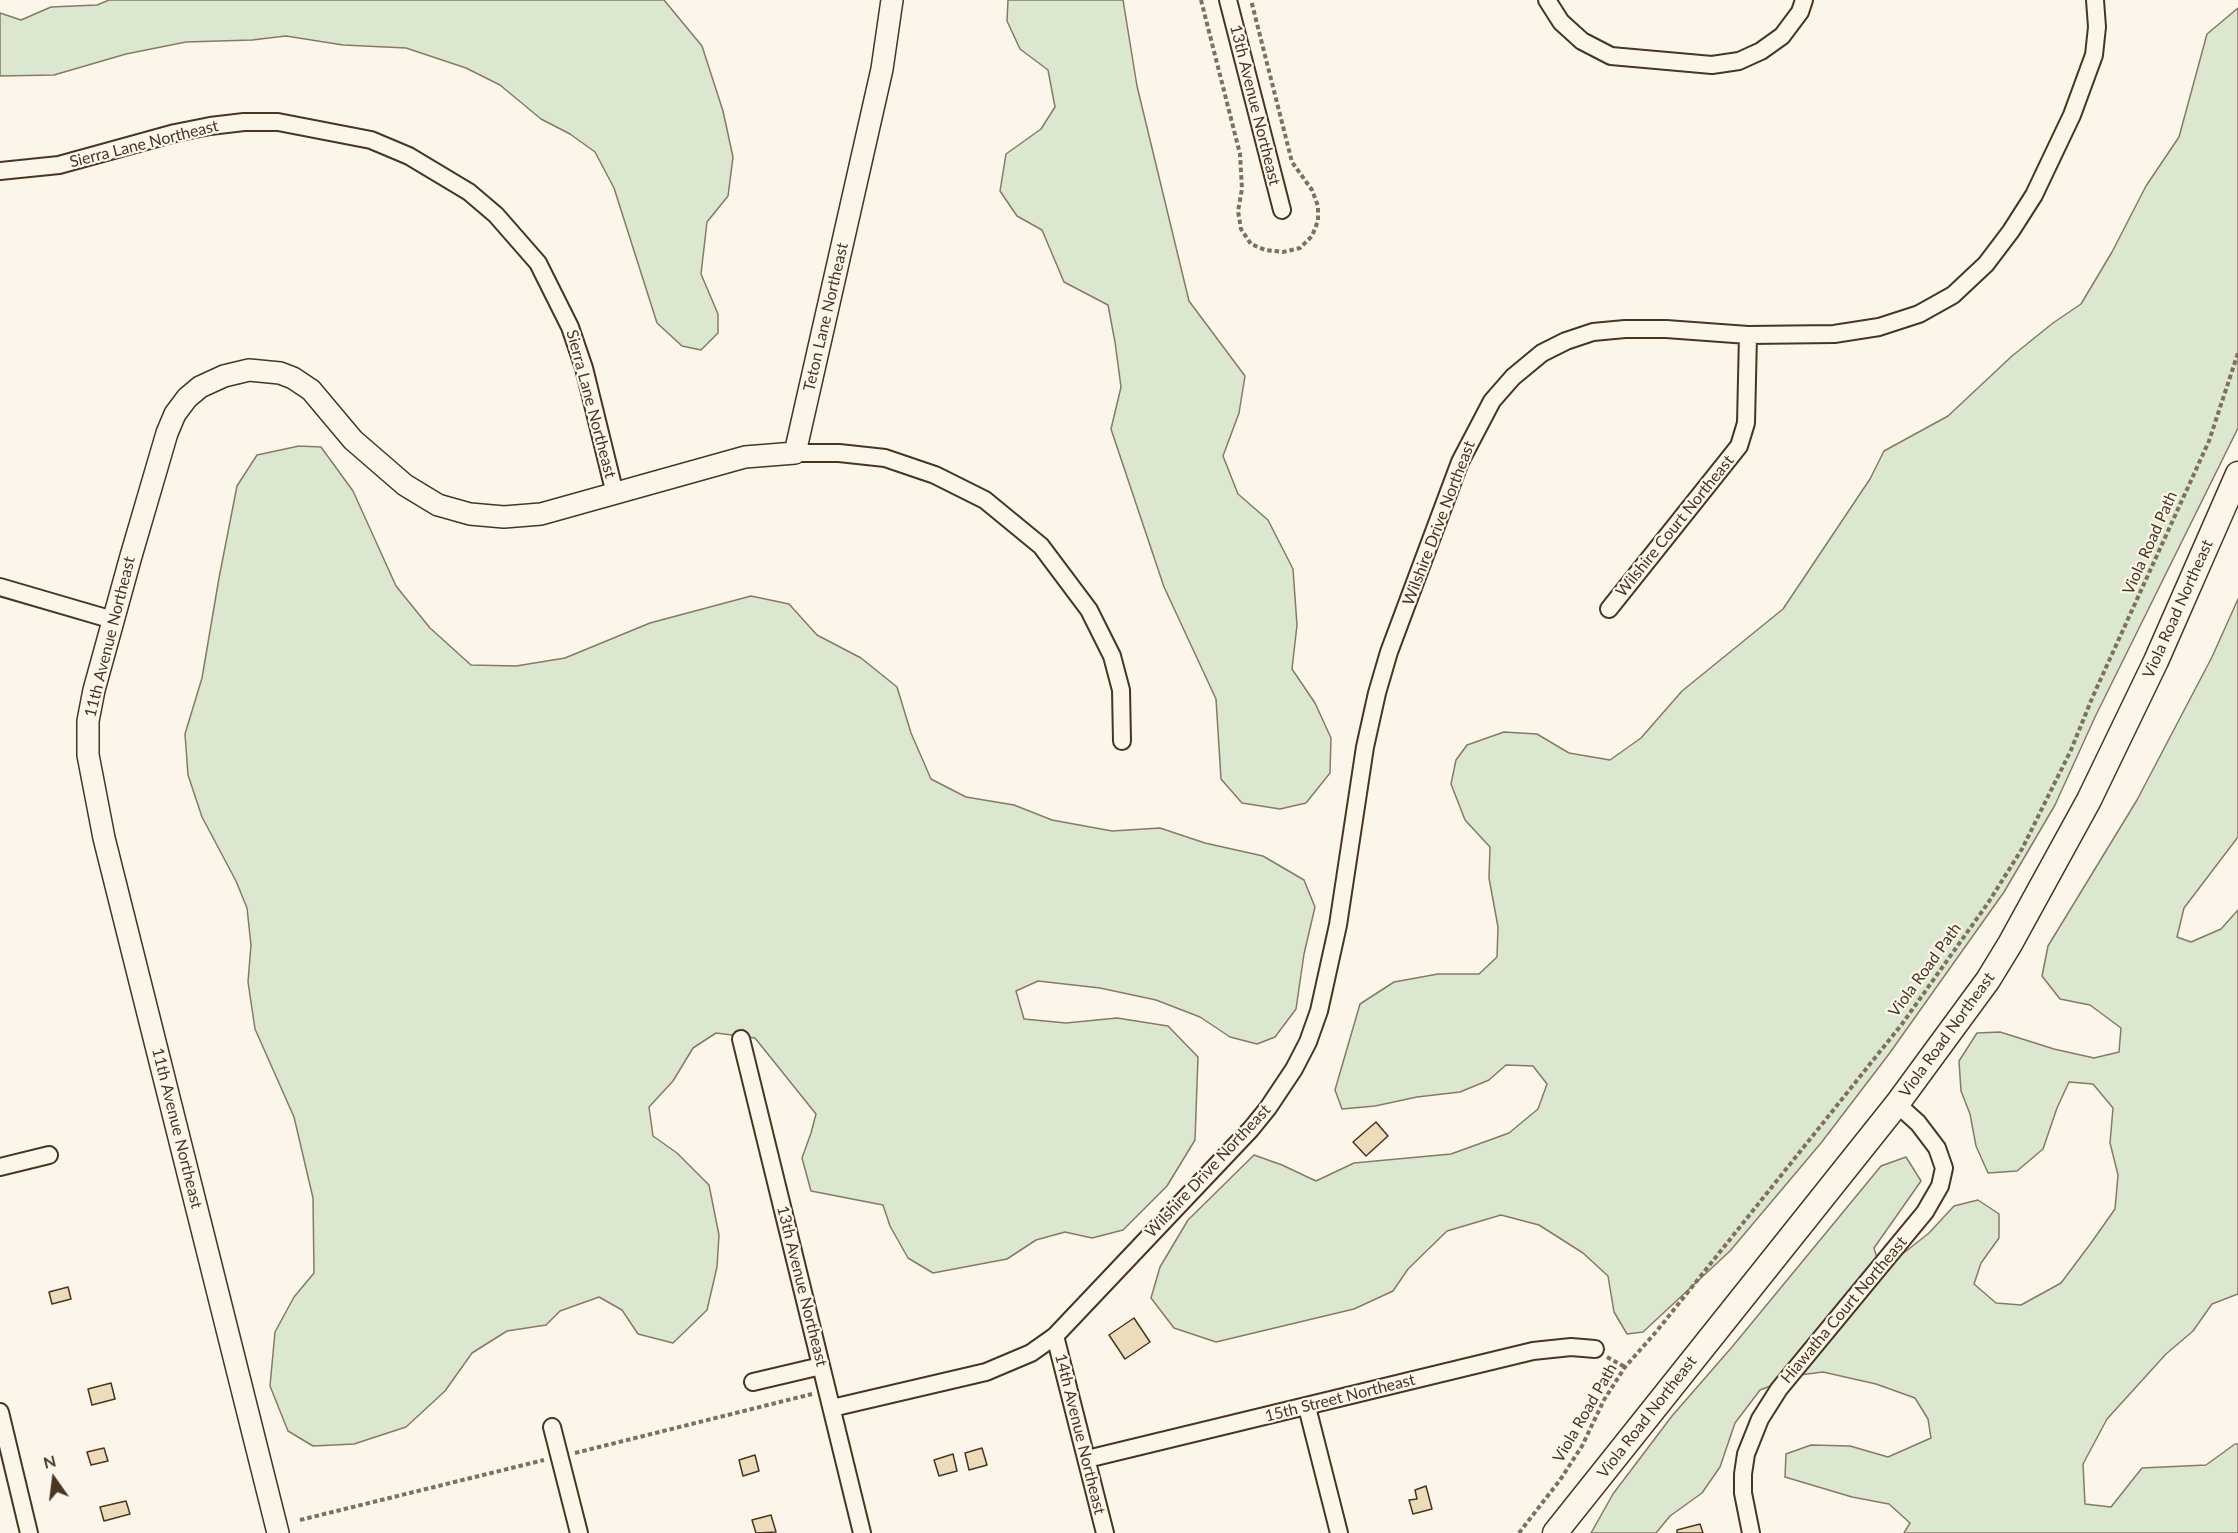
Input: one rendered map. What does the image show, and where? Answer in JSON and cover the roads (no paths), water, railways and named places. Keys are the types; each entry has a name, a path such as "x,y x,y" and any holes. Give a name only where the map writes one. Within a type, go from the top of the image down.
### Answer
{"main road":[{"name":"Viola Road Northeast","path":"1555,1533 1897,1104 1988,980 2094,790 2156,661 2238,474"}],"street":[{"name":"Teton Lane Northeast","path":"795,453 882,69 892,0"},
{"name":"13th Avenue Northeast","path":"1228,0 1282,210"},
{"path":"1547,0 1561,22 1582,41 1611,56 1712,65 1738,61 1761,51 1782,36 1800,12 1804,0"},
{"name":"Wilshire Drive Northeast","path":"1055,1336 1251,1129 1294,1069 1308,1042 1319,1011 1338,925 1365,747 1377,693 1389,652 1460,462 1492,401 1513,377 1542,353 1566,341 1593,332 1666,329 1748,334 1834,334 1879,327 1919,315 1953,295 1978,272 2011,231 2034,195 2072,115 2094,55 2097,27 2095,0"},
{"name":"Sierra Lane Northeast","path":"0,171 59,165 175,133 244,122 278,123 371,140 409,156 469,192 496,215 538,264 570,327 584,368 615,494"},
{"name":"Wilshire Court Northeast","path":"1609,609 1739,446 1746,423 1748,334"},
{"name":"11th Avenue Northeast","path":"278,1533 104,838 88,755 88,721 94,690 167,434 175,414 187,398 201,387 224,376 249,370 280,372 311,390 352,440 378,463 405,485 438,505 470,514 504,517 541,514 615,494"},
{"path":"615,494 745,457 795,453 839,453 885,458 935,475 985,500 1041,546 1089,610 1112,656 1121,690 1122,741"},
{"path":"0,587 113,620"},
{"name":"13th Avenue Northeast","path":"741,1039 862,1533"},
{"name":"Hiawatha Court Northeast","path":"1751,1533 1743,1493 1743,1474 1746,1454 1760,1419 1779,1389 1925,1212 1940,1186 1944,1168 1937,1148 1918,1123 1897,1104"},
{"path":"0,1167 49,1155"},
{"path":"832,1407 986,1372 1031,1353 1055,1336"},
{"name":"14th Avenue Northeast","path":"1055,1336 1105,1533"},
{"name":"15th Street Northeast","path":"1087,1459 1533,1351 1571,1347 1595,1349"},
{"path":"753,1382 821,1366"},
{"path":"1306,1407 1339,1533"},
{"path":"0,1412 29,1533"},
{"path":"552,1426 579,1533"}]}
